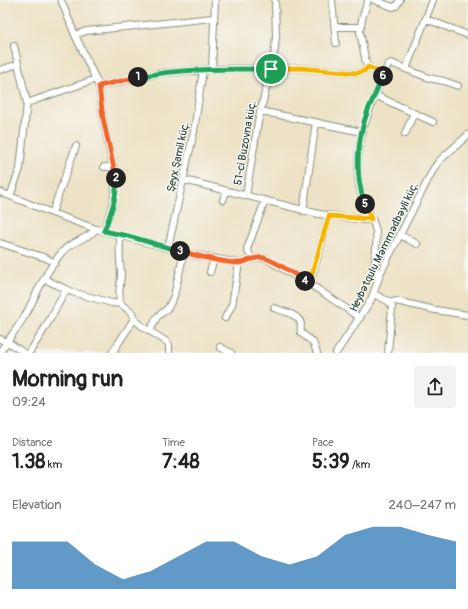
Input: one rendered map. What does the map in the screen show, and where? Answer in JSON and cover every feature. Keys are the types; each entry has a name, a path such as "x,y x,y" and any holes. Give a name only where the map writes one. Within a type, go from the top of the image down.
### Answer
{"street":[{"path":"61,0 75,35 99,86 103,118 116,181 116,193 111,213 104,231"},
{"path":"212,69 215,0"},
{"name":"51-ci Buzovna küç.","path":"246,196 260,111 276,45 275,0"},
{"path":"332,0 336,43"},
{"path":"368,0 360,27 360,32 368,67"},
{"path":"374,0 393,7 396,6 400,0"},
{"path":"406,69 434,0"},
{"path":"75,35 86,31 214,18"},
{"path":"426,19 468,35"},
{"path":"335,27 360,27"},
{"path":"10,196 20,169 27,103 14,46"},
{"path":"378,278 374,263 376,232 361,193 358,178 358,161 362,132 368,110 389,63 429,78 458,86"},
{"path":"0,70 18,64"},
{"path":"99,86 160,73 212,69 305,68 357,73 364,71 368,67"},
{"path":"368,67 384,74"},
{"name":"Şeyx Şamil küç.","path":"168,248 194,131 203,70"},
{"path":"27,103 96,79"},
{"path":"375,95 433,122"},
{"path":"260,111 362,132"},
{"path":"405,134 414,112"},
{"path":"303,211 316,122"},
{"name":"Heybətqulu Məmmədbəyli küç.","path":"336,353 360,318 374,294 378,278 437,164 468,134"},
{"path":"52,213 76,146"},
{"path":"104,167 114,167"},
{"path":"184,180 226,192 266,200 303,211 329,216 371,219"},
{"path":"0,192 96,229 184,252 239,263 259,257 265,258 308,283 360,318"},
{"path":"223,200 226,192"},
{"path":"252,259 247,249 266,200"},
{"path":"308,283 313,273 329,216"},
{"path":"0,352 22,319 44,279 65,249 89,236 96,229"},
{"path":"121,235 119,245 121,274 119,298 121,304 132,313 134,319 168,343 169,353"},
{"path":"400,235 417,244"},
{"path":"0,243 46,258 55,263"},
{"path":"150,331 157,317 168,308 174,296 184,252"},
{"path":"210,272 214,259"},
{"path":"226,318 232,305 239,263"},
{"path":"44,279 66,290 112,303 121,304"},
{"path":"29,353 66,290"},
{"path":"374,294 390,303 392,309 388,353"},
{"path":"390,303 393,301 468,316"},
{"path":"274,308 290,314 299,320 301,324 301,333 313,342 316,353"},
{"path":"112,353 134,319"},
{"path":"0,339 7,341 24,353"},
{"path":"220,348 231,353"}],"route":[{"path":"368,67 384,74 368,110 360,142 358,161 359,186 371,219 365,220 329,216 313,273 308,283 279,265 259,257 242,263 231,262 194,255 128,236 104,231 115,197 116,181 103,118 99,86 170,71 271,69 300,68 357,73 364,71 368,67"}]}
